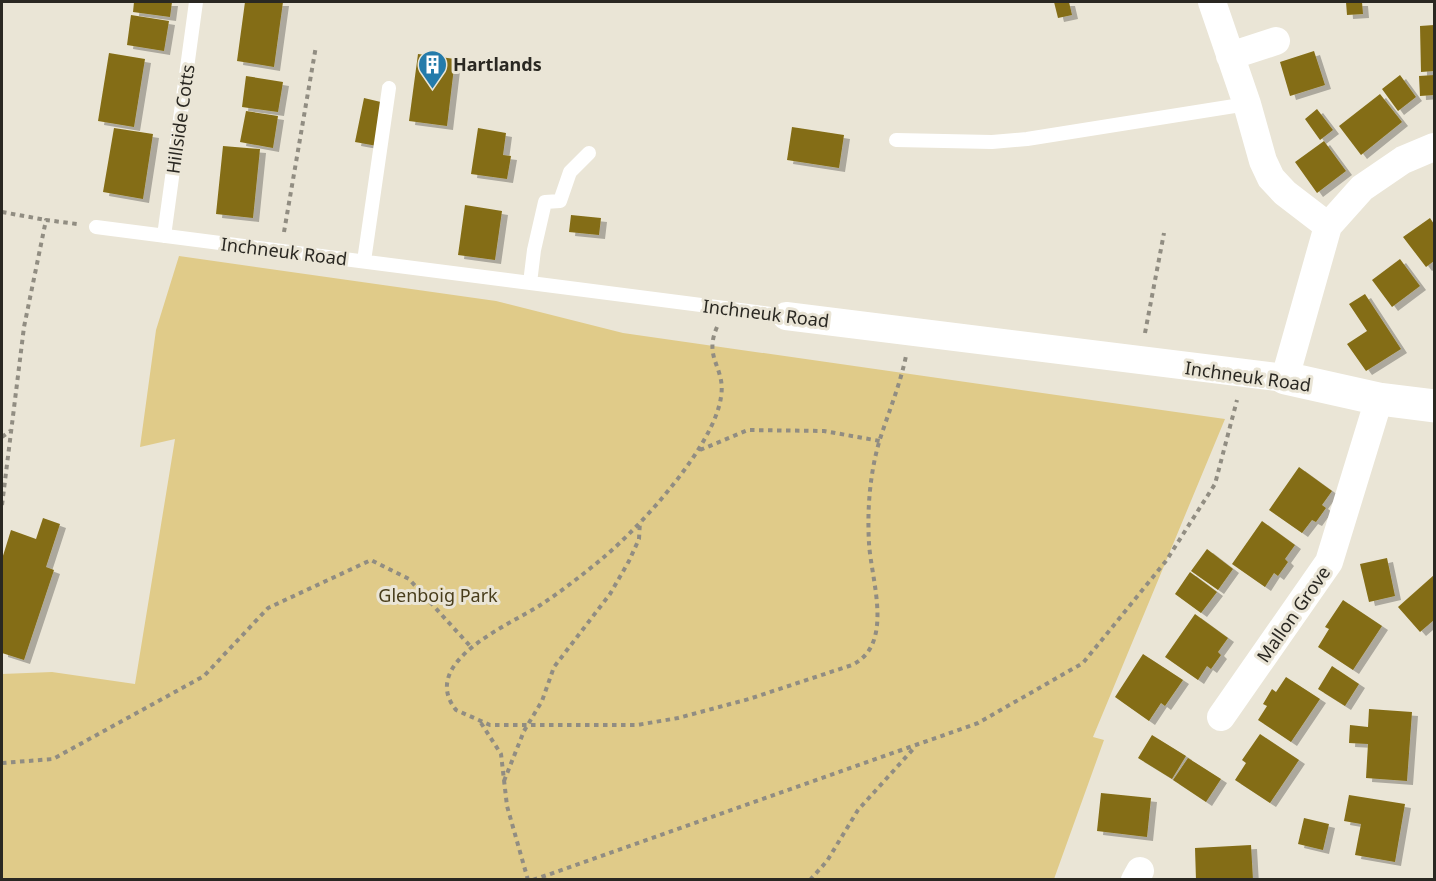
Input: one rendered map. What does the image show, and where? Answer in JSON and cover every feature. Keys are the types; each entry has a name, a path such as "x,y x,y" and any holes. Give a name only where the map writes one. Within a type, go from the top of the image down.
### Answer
{"street":[{"path":"1212,2 1247,104 1263,161 1271,178 1285,193 1328,226"},
{"path":"1230,56 1276,41"},
{"path":"1285,378 1328,226 1362,188 1403,160 1434,147"},
{"name":"Inchneuk Road","path":"786,316 1285,378 1379,399 1434,406"},
{"name":"Mallon Grove","path":"1221,717 1329,562 1379,399"}],"lane":[{"name":"Hillside Cotts","path":"164,236 196,2"},
{"path":"364,261 389,88"},
{"path":"896,140 992,142 1027,139 1247,104"},
{"path":"530,283 534,250 545,202 560,201 570,172 589,153"},
{"name":"Inchneuk Road","path":"96,227 786,316"}],"path":[{"path":"281,251 316,46"},
{"path":"2,212 96,227"},
{"path":"2,505 24,327 46,220"},
{"path":"1140,361 1164,233"},
{"path":"726,308 711,344 711,354 722,379 720,404 699,450 640,521 606,555 556,594 471,647 454,665 449,692 456,710 481,722 528,725 626,725 663,721 771,692 852,665 865,658 874,640 877,625 869,544 868,501 880,441 900,385 911,332"},
{"path":"533,879 978,723 1083,663 1166,561 1215,484 1243,373"},
{"path":"699,450 748,430 824,431 880,441"},
{"path":"2,437 11,431"},
{"path":"2,482 5,489"},
{"path":"504,780 528,725 542,701 550,675 563,652 584,629 629,561 639,538 640,521"},
{"path":"2,763 53,759 204,676 268,608 371,560 409,579 471,647"},
{"path":"481,722 501,754 507,806 528,879"},
{"path":"810,879 827,861 858,810 917,745"}],"green space":[{"name":"Glenboig Park","path":"179,256 496,301 623,333 1225,419 1093,737 1104,740 1054,879 2,879 2,674 52,672 135,684 175,439 140,447 156,330"}],"building":[{"path":"134,2 172,2 170,17 133,12"},
{"path":"245,2 283,2 274,67 237,61"},
{"path":"1054,2 1069,2 1072,15 1058,18"},
{"path":"1346,2 1362,2 1363,14 1347,15"},
{"path":"131,15 169,21 164,51 127,45"},
{"path":"1434,25 1434,71 1421,72 1420,26"},
{"path":"1314,51 1325,85 1290,96 1280,62"},
{"path":"109,53 145,59 134,127 98,121"},
{"name":"Hartlands","path":"418,54 455,59 447,126 409,121"},
{"path":"1400,75 1416,97 1398,111 1382,89"},
{"path":"1434,75 1434,95 1420,96 1419,76"},
{"path":"246,76 283,82 278,112 242,107"},
{"path":"1380,94 1402,122 1361,155 1339,126"},
{"path":"364,98 385,103 377,146 355,142"},
{"path":"1317,109 1333,130 1320,140 1305,119"},
{"path":"246,111 278,116 273,148 240,142"},
{"path":"792,127 844,135 839,168 787,160"},
{"path":"114,128 153,134 143,199 103,192"},
{"path":"478,128 506,133 503,155 511,156 507,179 471,174"},
{"path":"1324,141 1346,171 1317,193 1295,162"},
{"path":"223,146 260,149 253,218 216,214"},
{"path":"465,205 502,211 495,260 458,255"},
{"path":"571,215 601,218 599,235 569,232"},
{"path":"1430,218 1434,224 1434,261 1426,267 1403,237"},
{"path":"1400,259 1420,286 1392,307 1372,280"},
{"path":"1365,294 1401,349 1366,371 1347,344 1367,331 1349,304"},
{"path":"1299,467 1332,491 1322,505 1326,508 1316,522 1312,520 1302,533 1269,510"},
{"path":"43,518 60,524 46,567 54,570 24,660 2,653 2,559 11,530 36,539"},
{"path":"1262,521 1295,545 1285,559 1288,562 1278,576 1274,573 1265,587 1232,564"},
{"path":"1207,549 1233,569 1218,590 1191,571"},
{"path":"1387,558 1395,596 1369,602 1360,564"},
{"path":"1190,572 1217,592 1201,613 1175,594"},
{"path":"1434,575 1434,620 1420,632 1398,607"},
{"path":"1343,600 1382,626 1353,670 1318,647 1329,629 1325,627"},
{"path":"1195,614 1228,638 1218,652 1221,655 1211,669 1207,666 1198,680 1165,657"},
{"path":"1143,654 1183,680 1165,706 1161,703 1149,721 1115,697"},
{"path":"1332,666 1359,684 1345,706 1318,689"},
{"path":"1286,677 1320,699 1291,742 1258,720 1267,706 1263,704 1272,689 1276,692"},
{"path":"1369,709 1412,712 1407,781 1366,778 1368,744 1349,743 1350,725 1368,727"},
{"path":"1260,734 1299,760 1270,803 1235,780 1246,763 1242,760"},
{"path":"1152,735 1186,756 1172,779 1138,758"},
{"path":"1188,758 1221,779 1206,802 1173,780"},
{"path":"1101,793 1151,798 1147,837 1097,831"},
{"path":"1349,795 1405,804 1395,862 1355,855 1361,824 1344,821"},
{"path":"1304,818 1329,824 1323,850 1298,844"},
{"path":"1251,845 1253,880 1196,880 1195,848"}],"place":[{"name":"Hartlands","path":"432,90"}]}
